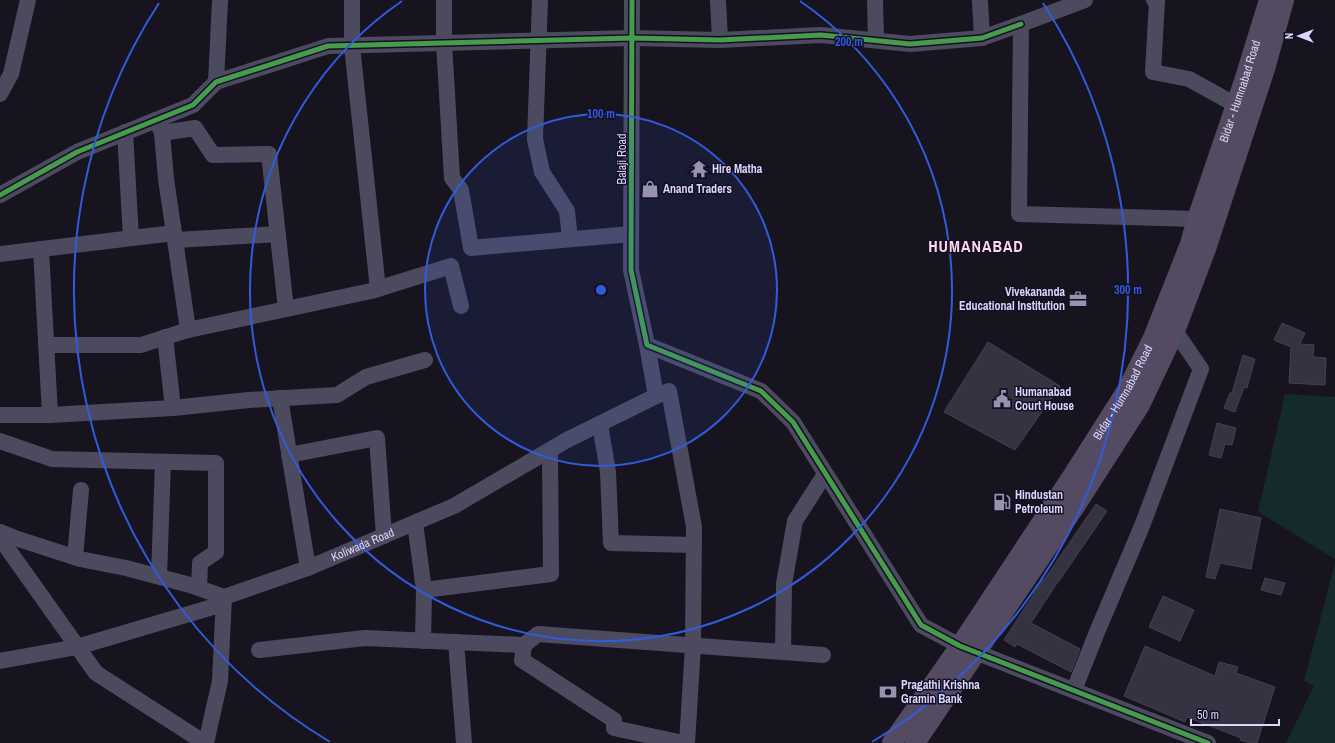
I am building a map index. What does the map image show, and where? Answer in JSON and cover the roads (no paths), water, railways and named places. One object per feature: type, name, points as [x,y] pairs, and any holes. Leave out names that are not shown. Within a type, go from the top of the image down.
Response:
[{"type":"main road","name":"Bidar - Humnabad Road","points":[[915,743],[969,649],[1073,475],[1127,390],[1153,338],[1190,244],[1197,219],[1236,105],[1268,0]]},
{"type":"main road","name":"Bidar - Humnabad Road","points":[[892,743],[969,649],[1074,508],[1140,405],[1175,331],[1206,249],[1265,69],[1284,0]]},
{"type":"street","points":[[0,94],[12,74],[28,0]]},
{"type":"street","points":[[216,82],[220,0]]},
{"type":"street","points":[[352,0],[352,46],[378,289]]},
{"type":"street","points":[[444,0],[444,43],[452,178],[461,190],[470,248],[631,234]]},
{"type":"street","points":[[540,0],[540,40],[535,139],[542,172],[567,211],[570,239]]},
{"type":"street","name":"Balaji Road","points":[[632,0],[631,270],[647,345]]},
{"type":"street","points":[[718,0],[720,40]]},
{"type":"street","points":[[874,0],[876,40]]},
{"type":"street","points":[[980,0],[982,38]]},
{"type":"street","points":[[159,127],[193,105],[216,82],[328,46],[632,38],[720,40],[821,35],[910,44],[982,38],[1085,0]]},
{"type":"street","points":[[1154,0],[1157,1],[1153,72],[1189,79],[1236,105]]},
{"type":"street","points":[[1021,24],[1019,214],[1197,219]]},
{"type":"street","points":[[159,127],[188,330]]},
{"type":"street","points":[[0,195],[77,152],[125,132],[159,127],[195,128],[213,155],[268,154],[286,309]]},
{"type":"street","points":[[125,132],[131,238]]},
{"type":"street","points":[[0,254],[131,238],[278,234]]},
{"type":"street","points":[[41,249],[50,415]]},
{"type":"street","points":[[46,345],[141,346],[188,330],[378,289],[452,266],[461,306]]},
{"type":"street","points":[[1074,690],[1142,526],[1201,369],[1175,331]]},
{"type":"street","points":[[165,337],[173,408]]},
{"type":"street","points":[[647,345],[656,396],[669,390],[694,527],[693,646],[687,743]]},
{"type":"street","points":[[647,345],[761,390],[793,422],[921,625],[969,649],[1204,742]]},
{"type":"street","points":[[0,415],[50,415],[173,408],[249,400],[337,395],[366,378],[425,360]]},
{"type":"street","name":"Koliwada Road","points":[[0,661],[77,647],[216,606],[224,597],[308,568],[454,506],[550,450],[656,396]]},
{"type":"street","points":[[280,398],[308,568]]},
{"type":"street","points":[[600,424],[608,472],[611,543],[694,545]]},
{"type":"street","points":[[289,455],[377,438],[384,536]]},
{"type":"street","points":[[0,441],[52,459],[216,463],[216,552],[200,563],[200,588]]},
{"type":"street","points":[[424,590],[551,574],[550,450]]},
{"type":"street","points":[[159,576],[163,462]]},
{"type":"street","points":[[783,652],[784,584],[795,521],[825,474]]},
{"type":"street","points":[[75,558],[81,490]]},
{"type":"street","points":[[414,523],[424,590],[424,641]]},
{"type":"street","points":[[0,532],[75,558],[159,576],[224,597],[220,681],[206,743],[96,673],[0,538]]},
{"type":"street","points":[[259,650],[365,638],[524,645],[538,634],[823,655]]},
{"type":"street","points":[[456,642],[464,743]]},
{"type":"street","points":[[524,645],[522,660],[614,720],[614,728],[683,743]]},
{"type":"place","name":"Hire Matha","points":[[699,169]]},
{"type":"place","name":"Anand Traders","points":[[650,189]]},
{"type":"place","name":"Vivekananda Educational Institution","points":[[1078,299]]},
{"type":"place","name":"Humanabad Court House","points":[[1002,399]]},
{"type":"place","name":"Hindustan Petroleum","points":[[1002,502]]},
{"type":"place","name":"Pragathi Krishna Gramin Bank","points":[[888,692]]},
{"type":"district","name":"HUMANABAD","points":[[976,246]]}]
